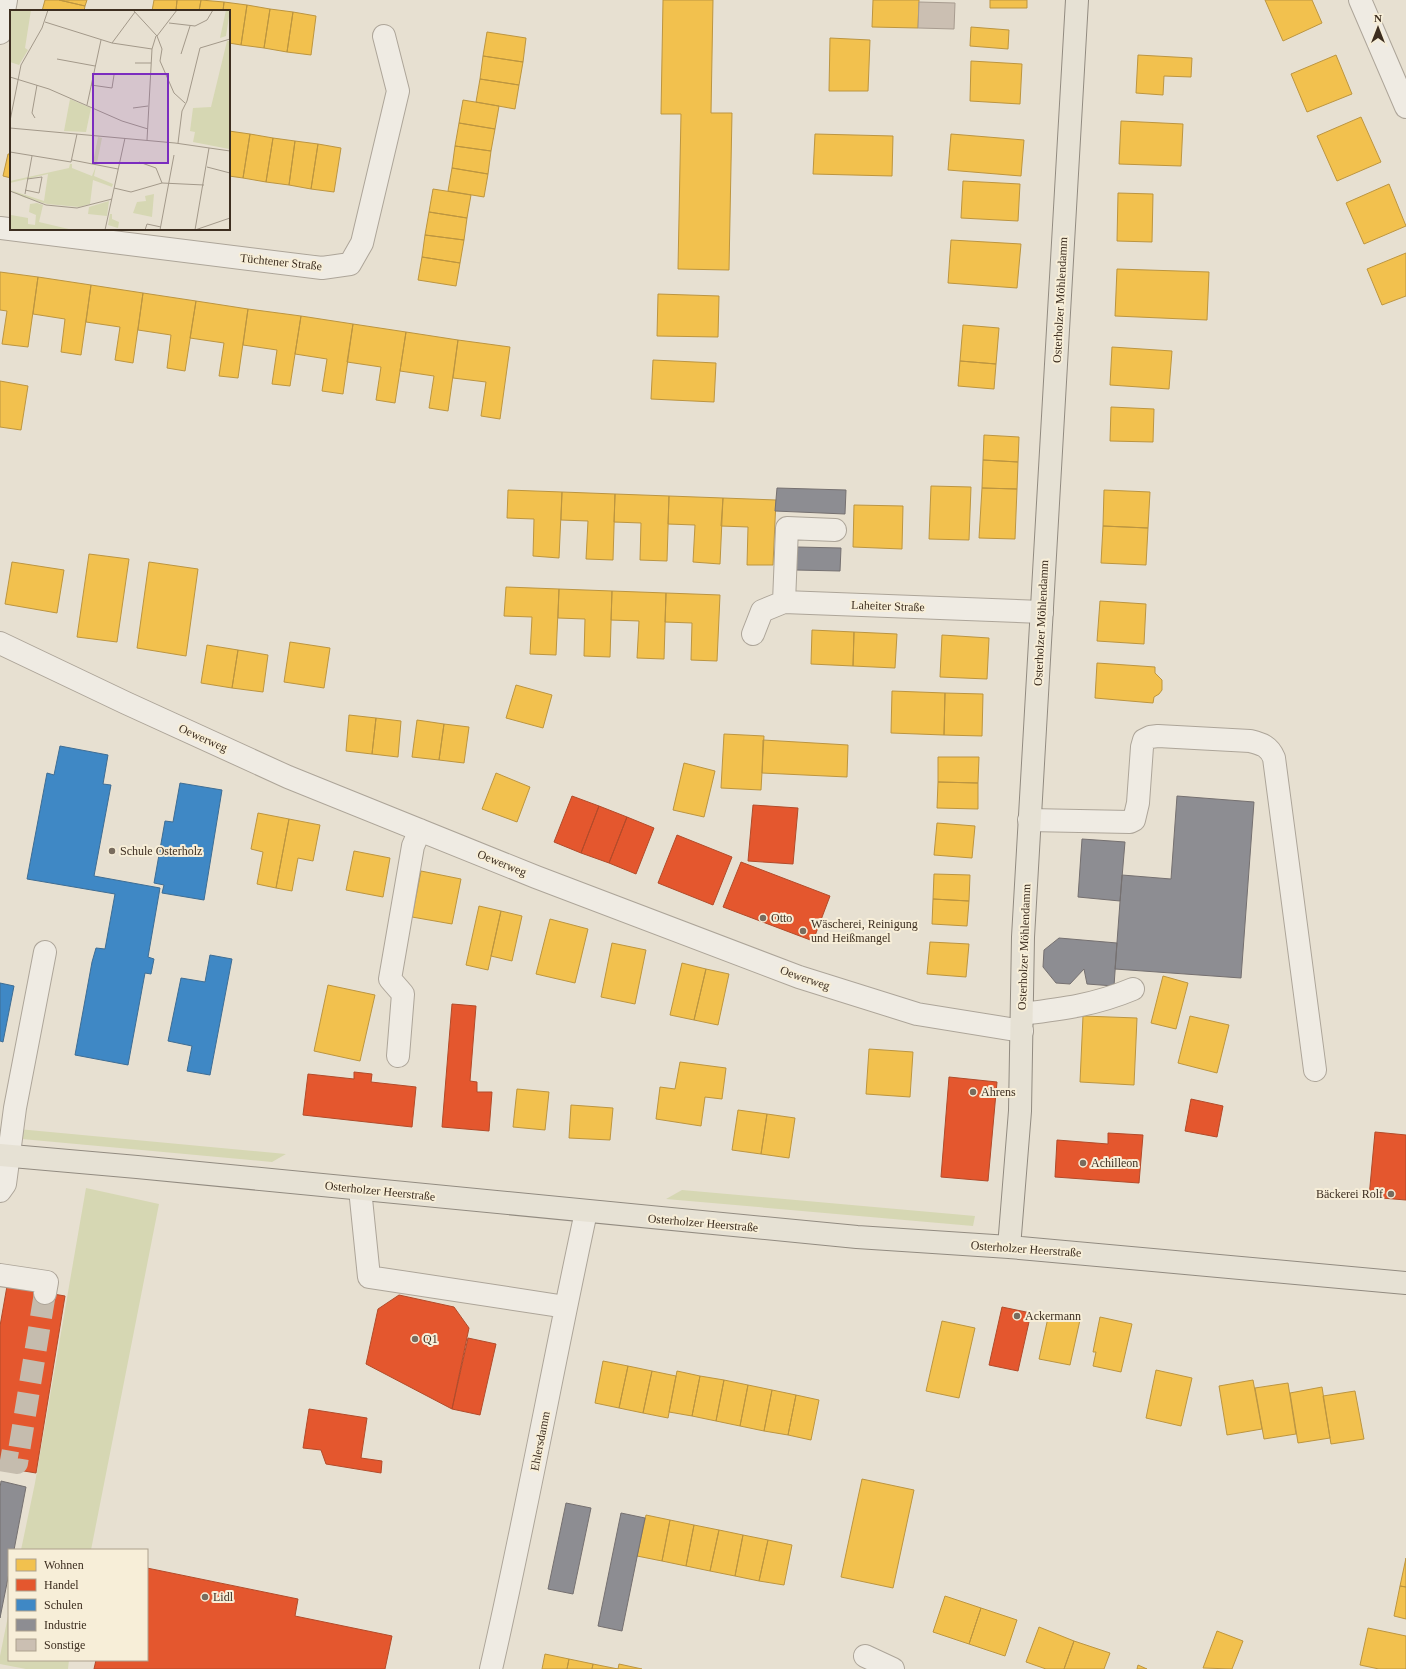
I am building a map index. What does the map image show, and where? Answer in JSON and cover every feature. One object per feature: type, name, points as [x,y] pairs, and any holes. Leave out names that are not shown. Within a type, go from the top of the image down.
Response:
[{"type":"main road","name":"Osterholzer Möhlendamm","points":[[1009,1246],[1020,1111],[1023,937],[1029,820],[1077,0]]},
{"type":"main road","name":"Osterholzer Heerstraße","points":[[5,1155],[137,1166],[586,1212],[858,1237],[1009,1246],[1406,1283]]},
{"type":"street","points":[[0,32],[6,0]]},
{"type":"street","points":[[1360,0],[1406,107]]},
{"type":"street","name":"Tüchtener Straße","points":[[16,230],[322,268],[350,264],[362,243],[398,91],[384,36]]},
{"type":"street","name":"Tüchtener Straße","points":[[0,228],[10,229]]},
{"type":"street","points":[[784,602],[787,528],[835,530]]},
{"type":"street","name":"Laheiter Straße","points":[[753,634],[762,611],[784,602],[1042,612]]},
{"type":"street","name":"Oewerweg","points":[[0,643],[126,703],[288,777],[536,877],[798,977],[917,1014],[1022,1023],[1109,999],[1133,989]]},
{"type":"street","points":[[1029,820],[1130,822],[1134,820],[1138,803],[1142,747],[1144,740],[1150,737],[1158,736],[1250,741],[1261,744],[1270,750],[1274,758],[1315,1070]]},
{"type":"street","points":[[398,1056],[403,994],[390,979],[413,846],[420,830]]},
{"type":"street","points":[[0,1190],[5,1184],[5,1155],[44,952]]},
{"type":"street","points":[[360,1189],[370,1277],[566,1307]]},
{"type":"street","name":"Ehlersdamm","points":[[491,1669],[533,1476],[586,1212]]},
{"type":"street","points":[[0,1275],[47,1282],[45,1293]]},
{"type":"street","points":[[865,1656],[893,1669]]},
{"type":"green space","points":[[18,1129],[286,1154],[272,1162],[22,1139]]},
{"type":"green space","points":[[86,1188],[159,1204],[91,1549],[21,1549],[35,1483]]},
{"type":"green space","points":[[682,1190],[975,1216],[973,1226],[666,1199]]},
{"type":"green space","points":[[8,1616],[8,1661],[69,1661],[68,1669],[26,1669],[0,1664],[0,1656]]},
{"type":"building: Wohnen","points":[[45,0],[59,0],[85,6],[84,10],[42,10]]},
{"type":"building: Wohnen","points":[[59,0],[87,0],[85,6]]},
{"type":"building: Wohnen","points":[[154,0],[177,0],[176,10],[152,10]]},
{"type":"building: Wohnen","points":[[177,0],[201,0],[199,10],[176,10]]},
{"type":"building: Wohnen","points":[[201,0],[224,2],[223,10],[199,10]]},
{"type":"building: Wohnen","points":[[663,0],[713,0],[711,113],[732,113],[729,270],[678,269],[681,114],[661,114]]},
{"type":"building: Wohnen","points":[[873,0],[919,0],[918,28],[872,27]]},
{"type":"building: Wohnen","points":[[990,0],[1027,0],[1027,8],[990,8]]},
{"type":"building: Wohnen","points":[[1265,0],[1312,0],[1322,23],[1283,41]]},
{"type":"building: Wohnen","points":[[224,2],[247,5],[241,45],[230,43],[230,10],[223,10]]},
{"type":"building: Wohnen","points":[[247,5],[270,9],[264,48],[241,45]]},
{"type":"building: Wohnen","points":[[270,9],[293,12],[287,52],[264,48]]},
{"type":"building: Wohnen","points":[[293,12],[316,16],[311,55],[287,52]]},
{"type":"building: Wohnen","points":[[971,27],[1009,30],[1008,49],[970,46]]},
{"type":"building: Wohnen","points":[[487,32],[526,38],[523,62],[483,56]]},
{"type":"building: Wohnen","points":[[830,38],[870,40],[868,91],[829,91]]},
{"type":"building: Wohnen","points":[[1138,55],[1192,58],[1191,77],[1164,76],[1163,95],[1136,93]]},
{"type":"building: Wohnen","points":[[1336,55],[1352,94],[1307,112],[1291,74]]},
{"type":"building: Wohnen","points":[[483,56],[523,62],[519,85],[480,79]]},
{"type":"building: Wohnen","points":[[971,61],[1022,64],[1020,104],[970,101]]},
{"type":"building: Wohnen","points":[[480,79],[519,85],[515,109],[476,102]]},
{"type":"building: Wohnen","points":[[463,100],[499,106],[495,129],[459,123]]},
{"type":"building: Wohnen","points":[[1361,117],[1381,162],[1337,181],[1317,136]]},
{"type":"building: Wohnen","points":[[1121,121],[1183,124],[1181,166],[1119,164]]},
{"type":"building: Wohnen","points":[[459,123],[495,129],[491,151],[455,146]]},
{"type":"building: Wohnen","points":[[230,131],[250,134],[243,178],[230,176]]},
{"type":"building: Wohnen","points":[[250,134],[273,138],[266,182],[243,178]]},
{"type":"building: Wohnen","points":[[815,134],[893,136],[892,176],[813,174]]},
{"type":"building: Wohnen","points":[[951,134],[1024,140],[1021,176],[948,170]]},
{"type":"building: Wohnen","points":[[273,138],[295,141],[289,185],[266,182]]},
{"type":"building: Wohnen","points":[[295,141],[318,144],[311,189],[289,185]]},
{"type":"building: Wohnen","points":[[318,144],[341,148],[334,192],[311,189]]},
{"type":"building: Wohnen","points":[[455,146],[491,151],[488,174],[452,168]]},
{"type":"building: Wohnen","points":[[8,154],[10,154],[10,178],[3,176]]},
{"type":"building: Wohnen","points":[[452,168],[488,174],[484,197],[448,191]]},
{"type":"building: Wohnen","points":[[963,181],[1020,184],[1018,221],[961,218]]},
{"type":"building: Wohnen","points":[[1389,184],[1406,226],[1364,244],[1346,203]]},
{"type":"building: Wohnen","points":[[433,189],[471,195],[467,218],[429,212]]},
{"type":"building: Wohnen","points":[[1118,193],[1153,194],[1152,242],[1117,241]]},
{"type":"building: Wohnen","points":[[429,212],[467,218],[464,240],[425,235]]},
{"type":"building: Wohnen","points":[[425,235],[464,240],[460,263],[422,257]]},
{"type":"building: Wohnen","points":[[951,240],[1021,244],[1017,288],[948,283]]},
{"type":"building: Wohnen","points":[[1406,253],[1406,296],[1382,305],[1367,269]]},
{"type":"building: Wohnen","points":[[422,257],[460,263],[456,286],[418,280]]},
{"type":"building: Wohnen","points":[[1117,269],[1209,272],[1207,320],[1115,316]]},
{"type":"building: Wohnen","points":[[0,272],[38,277],[28,347],[2,344],[7,311],[0,310]]},
{"type":"building: Wohnen","points":[[38,277],[91,285],[81,355],[61,352],[65,319],[33,314]]},
{"type":"building: Wohnen","points":[[91,285],[143,293],[133,363],[115,360],[120,327],[86,322]]},
{"type":"building: Wohnen","points":[[143,293],[196,301],[185,371],[167,368],[171,335],[138,330]]},
{"type":"building: Wohnen","points":[[658,294],[719,296],[718,337],[657,336]]},
{"type":"building: Wohnen","points":[[196,301],[248,309],[238,378],[219,376],[224,343],[190,338]]},
{"type":"building: Wohnen","points":[[248,309],[301,316],[290,386],[272,384],[277,350],[243,345]]},
{"type":"building: Wohnen","points":[[301,316],[353,324],[343,394],[322,391],[327,359],[295,354]]},
{"type":"building: Wohnen","points":[[353,324],[406,332],[395,403],[376,400],[381,367],[347,362]]},
{"type":"building: Wohnen","points":[[963,325],[999,328],[996,364],[960,361]]},
{"type":"building: Wohnen","points":[[406,332],[458,340],[448,411],[429,408],[434,376],[400,371]]},
{"type":"building: Wohnen","points":[[458,340],[510,347],[500,419],[481,416],[486,382],[453,378]]},
{"type":"building: Wohnen","points":[[1112,347],[1172,351],[1169,389],[1110,385]]},
{"type":"building: Wohnen","points":[[653,360],[716,363],[714,402],[651,399]]},
{"type":"building: Wohnen","points":[[960,361],[996,364],[994,389],[958,386]]},
{"type":"building: Wohnen","points":[[0,381],[28,386],[21,430],[0,427]]},
{"type":"building: Wohnen","points":[[1111,407],[1154,409],[1153,442],[1110,441]]},
{"type":"building: Wohnen","points":[[984,435],[1019,437],[1018,462],[983,460]]},
{"type":"building: Wohnen","points":[[983,460],[1018,462],[1017,489],[982,488]]},
{"type":"building: Wohnen","points":[[931,486],[971,487],[969,540],[929,539]]},
{"type":"building: Wohnen","points":[[982,488],[1017,489],[1015,539],[979,538]]},
{"type":"building: Wohnen","points":[[508,490],[562,492],[559,558],[533,556],[534,519],[507,518]]},
{"type":"building: Wohnen","points":[[1104,490],[1150,492],[1148,528],[1103,526]]},
{"type":"building: Wohnen","points":[[562,492],[615,494],[613,560],[586,559],[588,521],[561,520]]},
{"type":"building: Wohnen","points":[[615,494],[669,496],[667,561],[640,560],[641,523],[614,522]]},
{"type":"building: Wohnen","points":[[669,496],[723,498],[720,564],[693,562],[695,525],[668,524]]},
{"type":"building: Wohnen","points":[[723,498],[776,500],[773,565],[747,565],[748,527],[721,526]]},
{"type":"building: Wohnen","points":[[854,505],[903,506],[902,549],[853,547]]},
{"type":"building: Wohnen","points":[[1103,526],[1148,528],[1146,565],[1101,563]]},
{"type":"building: Wohnen","points":[[89,554],[129,559],[117,642],[77,637]]},
{"type":"building: Wohnen","points":[[12,562],[64,570],[57,613],[5,604]]},
{"type":"building: Wohnen","points":[[149,562],[198,569],[186,656],[137,648]]},
{"type":"building: Wohnen","points":[[506,587],[559,589],[556,655],[530,654],[532,617],[504,616]]},
{"type":"building: Wohnen","points":[[559,589],[612,591],[610,657],[584,656],[585,619],[558,618]]},
{"type":"building: Wohnen","points":[[612,591],[666,593],[664,659],[637,658],[639,621],[611,620]]},
{"type":"building: Wohnen","points":[[666,593],[720,595],[717,661],[691,660],[692,623],[665,622]]},
{"type":"building: Wohnen","points":[[1100,601],[1146,604],[1144,644],[1097,641]]},
{"type":"building: Wohnen","points":[[812,630],[854,632],[853,666],[811,664]]},
{"type":"building: Wohnen","points":[[854,632],[897,634],[895,668],[853,666]]},
{"type":"building: Wohnen","points":[[942,635],[989,638],[987,679],[940,677]]},
{"type":"building: Wohnen","points":[[290,642],[330,648],[324,688],[284,682]]},
{"type":"building: Wohnen","points":[[207,645],[238,650],[232,688],[201,683]]},
{"type":"building: Wohnen","points":[[238,650],[268,655],[263,692],[232,688]]},
{"type":"building: Wohnen","points":[[1097,663],[1155,667],[1155,673],[1162,680],[1162,690],[1154,697],[1153,703],[1095,698]]},
{"type":"building: Wohnen","points":[[516,685],[552,695],[543,728],[506,718]]},
{"type":"building: Wohnen","points":[[892,691],[945,693],[944,735],[891,733]]},
{"type":"building: Wohnen","points":[[945,693],[983,694],[982,736],[944,735]]},
{"type":"building: Wohnen","points":[[349,715],[376,718],[372,754],[346,751]]},
{"type":"building: Wohnen","points":[[376,718],[401,721],[398,757],[372,754]]},
{"type":"building: Wohnen","points":[[417,720],[444,724],[439,760],[412,757]]},
{"type":"building: Wohnen","points":[[444,724],[469,727],[464,763],[439,760]]},
{"type":"building: Wohnen","points":[[724,734],[764,736],[761,790],[721,788]]},
{"type":"building: Wohnen","points":[[763,740],[848,745],[847,777],[762,773]]},
{"type":"building: Wohnen","points":[[938,757],[979,757],[978,783],[938,782]]},
{"type":"building: Wohnen","points":[[684,763],[715,771],[704,817],[673,810]]},
{"type":"building: Wohnen","points":[[496,773],[530,787],[517,822],[482,809]]},
{"type":"building: Wohnen","points":[[938,782],[978,783],[978,809],[937,808]]},
{"type":"building: Wohnen","points":[[258,813],[289,819],[276,888],[257,884],[263,852],[251,849]]},
{"type":"building: Wohnen","points":[[289,819],[320,825],[313,861],[298,858],[292,891],[276,888]]},
{"type":"building: Wohnen","points":[[937,823],[975,826],[972,858],[934,855]]},
{"type":"building: Wohnen","points":[[354,851],[390,858],[383,897],[346,890]]},
{"type":"building: Wohnen","points":[[421,871],[461,879],[452,924],[412,917]]},
{"type":"building: Wohnen","points":[[934,874],[970,875],[969,901],[933,899]]},
{"type":"building: Wohnen","points":[[933,899],[969,901],[967,926],[932,924]]},
{"type":"building: Wohnen","points":[[479,906],[501,911],[488,970],[466,965]]},
{"type":"building: Wohnen","points":[[501,911],[522,916],[512,961],[491,956]]},
{"type":"building: Wohnen","points":[[550,919],[588,929],[575,983],[536,974]]},
{"type":"building: Wohnen","points":[[930,942],[969,944],[966,977],[927,974]]},
{"type":"building: Wohnen","points":[[612,943],[646,950],[635,1004],[601,997]]},
{"type":"building: Wohnen","points":[[682,963],[706,969],[694,1020],[670,1015]]},
{"type":"building: Wohnen","points":[[706,969],[729,974],[718,1025],[694,1020]]},
{"type":"building: Wohnen","points":[[1163,976],[1188,983],[1176,1029],[1151,1023]]},
{"type":"building: Wohnen","points":[[328,985],[375,995],[360,1061],[314,1051]]},
{"type":"building: Wohnen","points":[[1083,1016],[1137,1018],[1134,1085],[1080,1082]]},
{"type":"building: Wohnen","points":[[1190,1016],[1229,1025],[1217,1073],[1178,1063]]},
{"type":"building: Wohnen","points":[[869,1049],[913,1052],[910,1097],[866,1094]]},
{"type":"building: Wohnen","points":[[680,1062],[726,1068],[722,1099],[705,1097],[701,1126],[656,1119],[660,1087],[675,1089]]},
{"type":"building: Wohnen","points":[[517,1089],[549,1092],[545,1130],[513,1127]]},
{"type":"building: Wohnen","points":[[571,1105],[613,1108],[610,1140],[569,1138]]},
{"type":"building: Wohnen","points":[[738,1110],[767,1114],[761,1154],[732,1150]]},
{"type":"building: Wohnen","points":[[767,1114],[795,1118],[789,1158],[761,1154]]},
{"type":"building: Wohnen","points":[[1049,1313],[1080,1320],[1070,1365],[1039,1359]]},
{"type":"building: Wohnen","points":[[1100,1317],[1132,1324],[1121,1372],[1093,1366],[1096,1352],[1093,1352]]},
{"type":"building: Wohnen","points":[[942,1321],[975,1328],[959,1398],[926,1391]]},
{"type":"building: Wohnen","points":[[603,1361],[628,1366],[619,1408],[595,1403]]},
{"type":"building: Wohnen","points":[[628,1366],[652,1371],[643,1413],[619,1408]]},
{"type":"building: Wohnen","points":[[1156,1370],[1192,1378],[1181,1426],[1146,1418]]},
{"type":"building: Wohnen","points":[[652,1371],[676,1376],[668,1418],[643,1413]]},
{"type":"building: Wohnen","points":[[677,1371],[700,1376],[692,1416],[669,1412]]},
{"type":"building: Wohnen","points":[[700,1376],[724,1380],[716,1421],[692,1416]]},
{"type":"building: Wohnen","points":[[724,1380],[748,1385],[740,1426],[716,1421]]},
{"type":"building: Wohnen","points":[[1253,1380],[1262,1429],[1227,1435],[1219,1386]]},
{"type":"building: Wohnen","points":[[1288,1383],[1296,1434],[1264,1439],[1255,1388]]},
{"type":"building: Wohnen","points":[[748,1385],[772,1390],[764,1431],[740,1426]]},
{"type":"building: Wohnen","points":[[1322,1387],[1330,1438],[1298,1443],[1290,1393]]},
{"type":"building: Wohnen","points":[[772,1390],[796,1395],[788,1435],[764,1431]]},
{"type":"building: Wohnen","points":[[1355,1391],[1364,1439],[1331,1444],[1323,1396]]},
{"type":"building: Wohnen","points":[[796,1395],[819,1400],[811,1440],[788,1435]]},
{"type":"building: Wohnen","points":[[862,1479],[914,1490],[893,1588],[841,1577]]},
{"type":"building: Wohnen","points":[[646,1515],[670,1520],[662,1561],[637,1556]]},
{"type":"building: Wohnen","points":[[670,1520],[694,1525],[686,1566],[662,1561]]},
{"type":"building: Wohnen","points":[[694,1525],[719,1530],[710,1571],[686,1566]]},
{"type":"building: Wohnen","points":[[719,1530],[743,1535],[735,1576],[710,1571]]},
{"type":"building: Wohnen","points":[[743,1535],[768,1540],[759,1581],[735,1576]]},
{"type":"building: Wohnen","points":[[768,1540],[792,1545],[784,1585],[759,1581]]},
{"type":"building: Wohnen","points":[[1406,1558],[1406,1587],[1400,1586]]},
{"type":"building: Wohnen","points":[[1400,1586],[1406,1587],[1406,1619],[1394,1616]]},
{"type":"building: Wohnen","points":[[945,1596],[981,1608],[969,1644],[933,1632]]},
{"type":"building: Wohnen","points":[[981,1608],[1017,1620],[1005,1656],[969,1644]]},
{"type":"building: Wohnen","points":[[1039,1627],[1074,1641],[1064,1669],[1046,1669],[1026,1662]]},
{"type":"building: Wohnen","points":[[1368,1628],[1406,1636],[1406,1669],[1379,1669],[1360,1665]]},
{"type":"building: Wohnen","points":[[1217,1631],[1243,1641],[1232,1669],[1203,1668]]},
{"type":"building: Wohnen","points":[[1074,1641],[1110,1653],[1104,1669],[1064,1669]]},
{"type":"building: Wohnen","points":[[545,1654],[569,1659],[567,1669],[542,1669]]},
{"type":"building: Wohnen","points":[[569,1659],[593,1664],[592,1669],[567,1669]]},
{"type":"building: Wohnen","points":[[593,1664],[618,1669],[592,1669]]},
{"type":"building: Wohnen","points":[[619,1664],[642,1669],[618,1669]]},
{"type":"building: Wohnen","points":[[1138,1665],[1147,1669],[1137,1669]]},
{"type":"building: Handel","points":[[572,796],[599,806],[581,853],[554,842]]},
{"type":"building: Handel","points":[[753,805],[798,808],[793,864],[748,861]]},
{"type":"building: Handel","points":[[599,806],[627,817],[609,863],[581,853]]},
{"type":"building: Handel","points":[[627,817],[654,828],[636,874],[609,863]]},
{"type":"building: Handel","points":[[677,835],[732,857],[713,905],[658,883]]},
{"type":"building: Handel","points":[[741,862],[830,896],[813,941],[723,907]]},
{"type":"building: Handel","points":[[452,1004],[476,1006],[470,1081],[477,1082],[477,1092],[492,1092],[489,1131],[442,1127]]},
{"type":"building: Handel","points":[[354,1072],[372,1074],[371,1082],[416,1087],[412,1127],[303,1115],[308,1074],[354,1079]]},
{"type":"building: Handel","points":[[949,1077],[997,1082],[988,1181],[941,1177]]},
{"type":"building: Handel","points":[[1191,1099],[1223,1106],[1217,1137],[1185,1131]]},
{"type":"building: Handel","points":[[1375,1132],[1406,1135],[1406,1200],[1369,1197]]},
{"type":"building: Handel","points":[[1108,1133],[1143,1135],[1139,1183],[1055,1177],[1057,1140],[1108,1144]]},
{"type":"building: Handel","points":[[7,1286],[65,1296],[36,1473],[0,1467],[0,1326]]},
{"type":"building: Handel","points":[[399,1295],[454,1307],[469,1328],[452,1409],[366,1364],[378,1309]]},
{"type":"building: Handel","points":[[1002,1307],[1031,1313],[1018,1371],[989,1365]]},
{"type":"building: Handel","points":[[468,1338],[496,1344],[480,1415],[452,1409]]},
{"type":"building: Handel","points":[[309,1409],[367,1418],[361,1458],[382,1461],[381,1473],[326,1464],[321,1450],[303,1448]]},
{"type":"building: Handel","points":[[148,1568],[298,1599],[295,1616],[392,1636],[385,1669],[94,1669],[96,1661],[148,1661]]},
{"type":"building: Schulen","points":[[60,746],[108,755],[103,784],[111,785],[94,876],[160,888],[148,957],[154,959],[151,974],[145,973],[128,1065],[75,1055],[92,962],[96,948],[105,949],[115,894],[27,879],[47,773],[54,775]]},
{"type":"building: Schulen","points":[[180,783],[222,790],[204,900],[162,893],[164,885],[154,883],[165,821],[173,822]]},
{"type":"building: Schulen","points":[[210,955],[232,959],[210,1075],[187,1071],[192,1046],[168,1041],[181,978],[205,982]]},
{"type":"building: Schulen","points":[[0,983],[14,986],[3,1042],[0,1041]]},
{"type":"building: Industrie","points":[[777,488],[846,490],[845,514],[775,511]]},
{"type":"building: Industrie","points":[[797,547],[841,548],[840,571],[796,570]]},
{"type":"building: Industrie","points":[[1177,796],[1254,802],[1241,978],[1115,969],[1122,875],[1171,879]]},
{"type":"building: Industrie","points":[[1082,839],[1125,842],[1120,901],[1078,897]]},
{"type":"building: Industrie","points":[[1059,938],[1117,943],[1114,986],[1087,984],[1084,969],[1070,984],[1056,983],[1043,967],[1044,950]]},
{"type":"building: Industrie","points":[[1,1481],[26,1487],[14,1549],[8,1549],[8,1578],[0,1618]]},
{"type":"building: Industrie","points":[[566,1503],[591,1508],[573,1594],[548,1589]]},
{"type":"building: Industrie","points":[[621,1513],[645,1518],[622,1631],[598,1626]]},
{"type":"building: Sonstige","points":[[919,2],[955,3],[954,29],[918,28]]},
{"type":"tunnel","points":[[0,1460],[17,1463],[45,1293]]},
{"type":"place","name":"Schule Osterholz","points":[[112,851]]},
{"type":"place","name":"Otto","points":[[763,918]]},
{"type":"place","name":"Wäscherei, Reinigung und Heißmangel","points":[[803,931]]},
{"type":"place","name":"Ahrens","points":[[973,1092]]},
{"type":"place","name":"Achilleon","points":[[1083,1163]]},
{"type":"place","name":"Bäckerei Rolf","points":[[1391,1194]]},
{"type":"place","name":"Ackermann","points":[[1017,1316]]},
{"type":"place","name":"Q1","points":[[415,1339]]},
{"type":"place","name":"Lidl","points":[[205,1597]]}]
